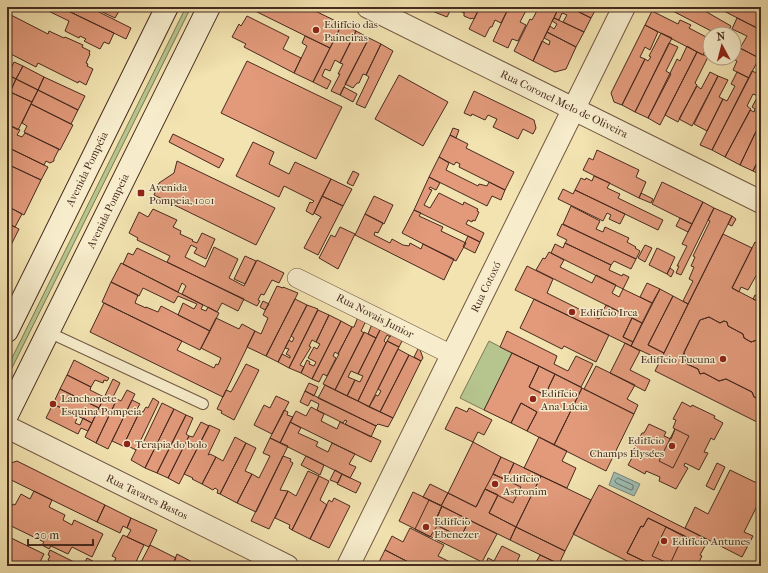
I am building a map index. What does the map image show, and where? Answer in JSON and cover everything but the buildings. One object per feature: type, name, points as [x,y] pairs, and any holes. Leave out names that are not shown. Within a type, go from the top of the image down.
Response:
[{"type":"street","name":"Avenida Pompéia","points":[[7,331],[167,7]]},
{"type":"street","name":"Avenida Pompeia","points":[[7,415],[210,7]]},
{"type":"street","name":"Rua Coronel Melo de Oliveira","points":[[368,7],[761,202]]},
{"type":"street","name":"Rua Cotoxó","points":[[348,566],[624,7]]},
{"type":"street","name":"Rua Novais Junior","points":[[297,278],[452,355]]},
{"type":"street","name":"Rua Tavares Bastos","points":[[7,427],[287,566]]},
{"type":"lane","points":[[48,332],[203,404]]},
{"type":"green space","points":[[186,7],[191,7],[7,378],[7,368]]},
{"type":"green space","points":[[489,341],[512,353],[484,410],[460,398]]},
{"type":"water","points":[[614,472],[640,484],[634,496],[609,485]]},
{"type":"place","name":"Edifício das Paineiras","points":[[316,30]]},
{"type":"place","name":"Avenida Pompeia, 1001","points":[[141,193]]},
{"type":"place","name":"Edifício Irca","points":[[572,312]]},
{"type":"place","name":"Edifício Tucuna","points":[[723,359]]},
{"type":"place","name":"Edifício Ana Lúcia","points":[[533,399]]},
{"type":"place","name":"Lanchonete Esquina Pompeia","points":[[53,404]]},
{"type":"place","name":"Terapia do bolo","points":[[127,444]]},
{"type":"place","name":"Edifício Champs Élysées","points":[[672,446]]},
{"type":"place","name":"Edifício Astronim","points":[[495,484]]},
{"type":"place","name":"Edifício Ebenezer","points":[[426,527]]},
{"type":"place","name":"Edifício Antunes","points":[[664,541]]}]
